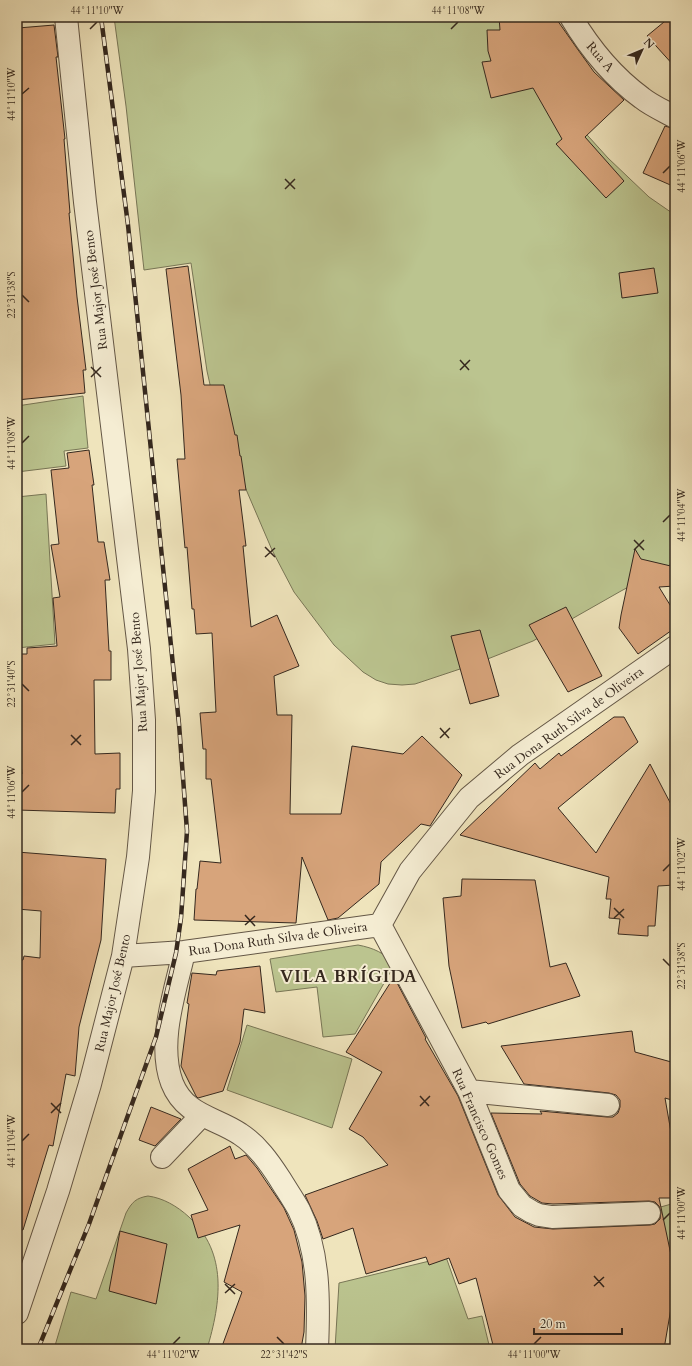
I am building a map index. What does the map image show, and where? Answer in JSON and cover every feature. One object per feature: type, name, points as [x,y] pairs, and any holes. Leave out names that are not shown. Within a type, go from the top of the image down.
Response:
[{"type":"street","name":"Rua Major José Bento","points":[[17,1313],[58,1190],[90,1084],[124,956],[138,857],[144,791],[144,720],[139,649],[86,210],[66,17]]},
{"type":"street","name":"Rua A","points":[[571,17],[596,56],[609,70],[642,98],[675,117]]},
{"type":"street","name":"Rua Dona Ruth Silva de Oliveira","points":[[124,956],[184,952],[380,926],[410,871],[469,798],[520,755],[675,647]]},
{"type":"street","name":"Rua Francisco Gomes","points":[[380,926],[469,1091],[509,1190],[522,1206],[532,1212],[552,1217],[649,1213]]},
{"type":"street","points":[[184,952],[169,1020],[166,1056],[172,1082],[181,1099],[201,1116],[235,1130],[256,1147],[278,1176],[299,1210],[307,1231],[313,1255],[318,1308],[318,1349]]},
{"type":"street","points":[[469,1091],[608,1105]]},
{"type":"street","points":[[162,1157],[201,1116]]},
{"type":"green space","points":[[114,17],[511,17],[579,126],[608,158],[649,197],[675,215],[675,562],[533,641],[475,664],[415,684],[388,684],[376,680],[363,672],[334,645],[294,592],[272,550],[239,473],[217,416],[207,371],[191,263],[144,270],[126,106]]},
{"type":"green space","points":[[83,396],[88,448],[64,451],[66,466],[17,472],[17,406]]},
{"type":"green space","points":[[46,494],[55,644],[17,648],[17,497]]},
{"type":"green space","points":[[358,945],[378,952],[395,964],[355,1034],[323,1037],[317,987],[276,992],[270,959]]},
{"type":"green space","points":[[247,1025],[352,1059],[332,1128],[227,1090]]},
{"type":"green space","points":[[148,1196],[175,1206],[189,1217],[202,1231],[210,1246],[216,1262],[218,1296],[216,1314],[207,1349],[54,1349],[71,1292],[96,1299],[126,1213],[135,1201]]},
{"type":"green space","points":[[675,1203],[675,1281],[657,1208]]},
{"type":"green space","points":[[446,1257],[468,1319],[482,1316],[490,1349],[335,1349],[339,1283]]},
{"type":"building","points":[[499,17],[555,17],[594,72],[624,100],[585,137],[624,181],[606,198],[556,144],[562,139],[533,88],[491,98],[482,62],[491,61],[488,51],[487,30],[500,30]]},
{"type":"building","points":[[670,17],[675,17],[675,67],[647,36]]},
{"type":"building","points":[[54,25],[65,139],[69,213],[86,370],[83,370],[85,393],[17,400],[17,62],[21,62],[18,28]]},
{"type":"building","points":[[665,126],[675,129],[675,187],[643,173]]},
{"type":"building","points":[[188,266],[204,385],[224,385],[241,456],[246,490],[239,490],[246,546],[243,546],[251,627],[277,615],[299,666],[274,676],[277,715],[292,715],[290,814],[341,814],[352,746],[403,754],[422,736],[462,775],[430,826],[421,824],[381,862],[379,884],[338,918],[328,920],[302,857],[296,923],[194,920],[200,861],[221,863],[211,779],[206,779],[206,749],[203,749],[200,713],[216,712],[212,633],[196,634],[194,609],[192,609],[177,459],[185,459],[181,395],[166,269]]},
{"type":"building","points":[[654,268],[658,293],[622,298],[619,273]]},
{"type":"building","points":[[89,450],[94,485],[92,485],[98,542],[104,542],[110,580],[105,580],[109,651],[111,651],[111,680],[94,680],[95,754],[120,753],[120,789],[116,789],[115,813],[17,810],[17,774],[22,774],[17,716],[17,661],[21,661],[21,654],[27,654],[27,648],[57,646],[53,598],[60,597],[51,545],[59,544],[51,470],[69,468],[67,453]]},
{"type":"building","points":[[635,549],[641,559],[675,567],[675,586],[659,587],[675,613],[675,628],[638,654],[619,628]]},
{"type":"building","points":[[566,607],[602,676],[568,692],[529,625]]},
{"type":"building","points":[[480,630],[499,696],[470,704],[451,636]]},
{"type":"building","points":[[614,717],[624,717],[638,742],[558,808],[596,853],[650,764],[675,812],[675,885],[658,886],[655,926],[648,926],[648,936],[618,934],[620,919],[609,918],[611,899],[606,899],[609,877],[460,835],[535,763],[540,769],[559,753],[561,756]]},
{"type":"building","points":[[17,852],[106,859],[101,940],[79,1027],[75,1076],[66,1074],[53,1146],[49,1145],[23,1230],[17,1229],[17,960],[23,960],[24,956],[40,958],[41,911],[17,909]]},
{"type":"building","points":[[462,879],[535,880],[550,967],[566,963],[580,996],[488,1024],[486,1022],[462,1028],[449,966],[443,898],[461,896]]},
{"type":"building","points":[[260,966],[265,1013],[244,1009],[240,1042],[223,1091],[198,1098],[181,1066],[189,1004],[187,1003],[192,973],[216,975],[217,971]]},
{"type":"building","points":[[394,977],[426,1038],[425,1039],[458,1096],[498,1195],[515,1217],[534,1227],[553,1229],[650,1225],[655,1224],[660,1219],[661,1212],[659,1206],[655,1202],[649,1201],[553,1204],[542,1203],[530,1196],[520,1184],[491,1113],[542,1114],[540,1111],[613,1117],[618,1113],[620,1100],[616,1095],[609,1093],[524,1084],[501,1046],[632,1031],[635,1052],[675,1063],[675,1101],[665,1098],[675,1155],[675,1198],[659,1198],[675,1274],[675,1285],[664,1349],[494,1349],[476,1278],[459,1284],[449,1258],[429,1265],[426,1257],[366,1274],[353,1228],[323,1239],[317,1221],[305,1195],[388,1165],[363,1137],[349,1129],[382,1072],[346,1052]]},
{"type":"building","points":[[151,1107],[181,1119],[155,1146],[139,1140]]},
{"type":"building","points":[[230,1146],[235,1159],[246,1155],[257,1168],[284,1208],[294,1230],[302,1262],[305,1296],[304,1332],[301,1349],[221,1349],[242,1292],[224,1282],[240,1225],[198,1238],[191,1215],[208,1210],[188,1169]]},
{"type":"building","points":[[120,1231],[167,1244],[156,1304],[109,1291]]},
{"type":"railway","points":[[38,1349],[89,1224],[156,1037],[176,953],[181,918],[187,831],[179,724],[128,225],[101,17]]},
{"type":"district","name":"VILA BRÍGIDA","points":[[349,976]]}]
